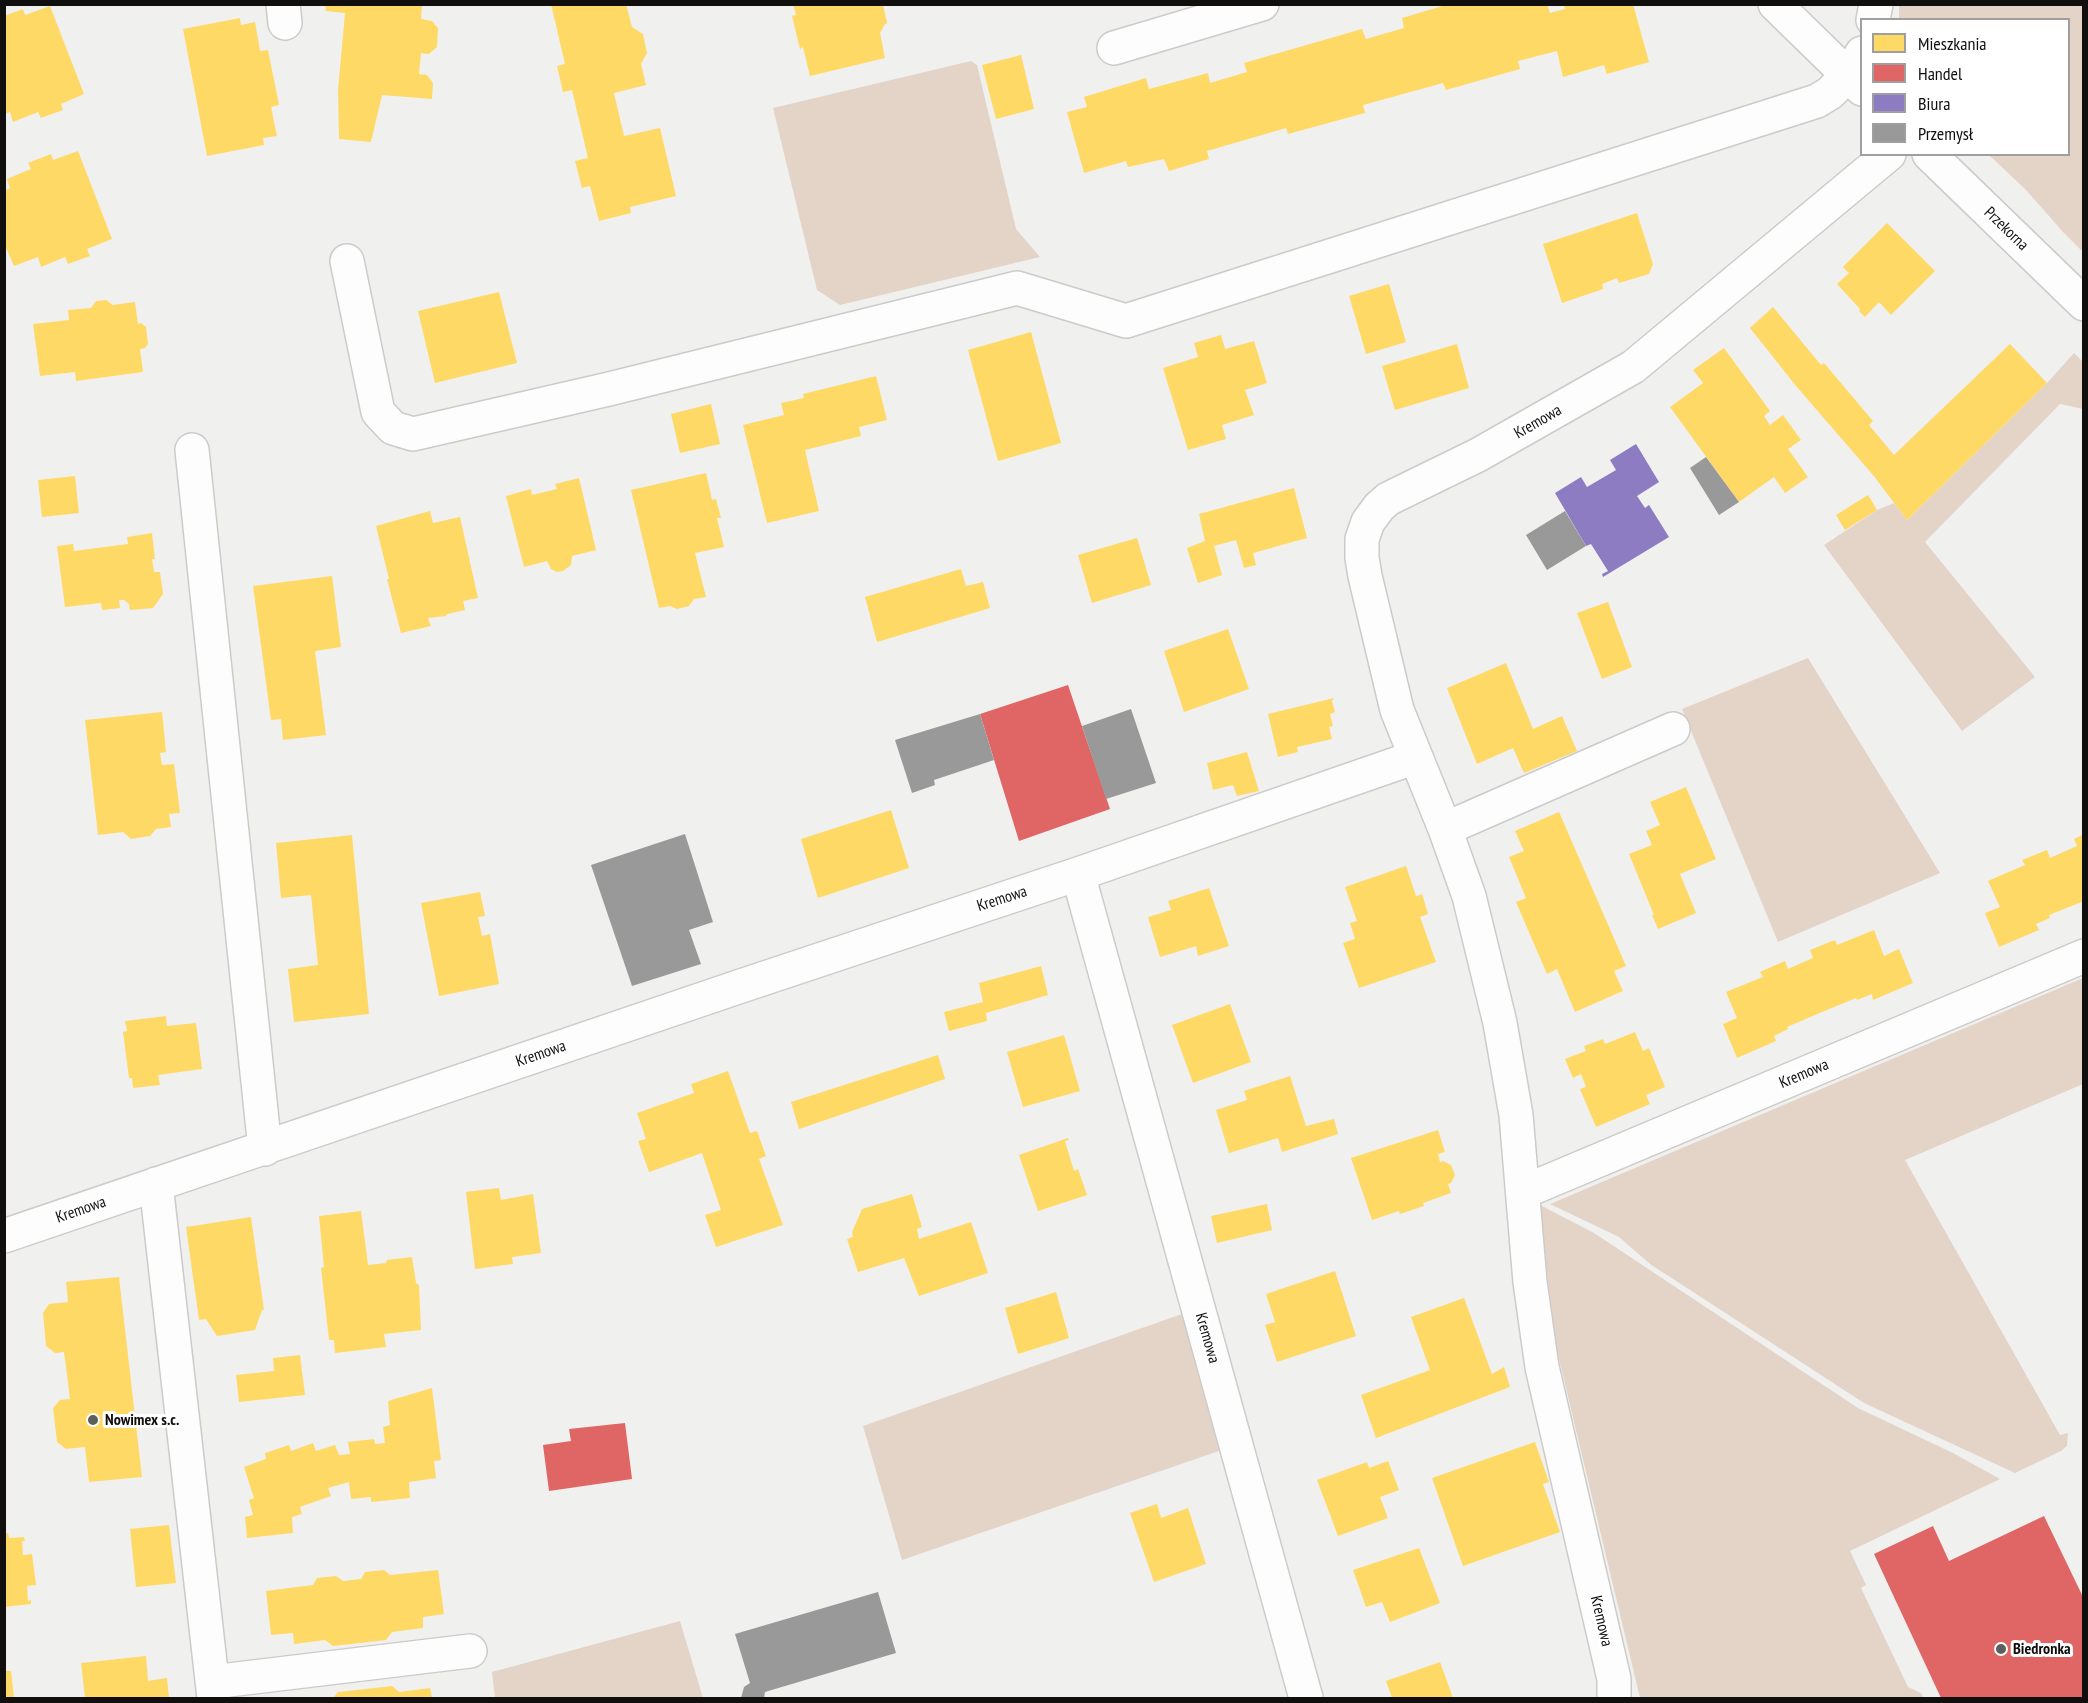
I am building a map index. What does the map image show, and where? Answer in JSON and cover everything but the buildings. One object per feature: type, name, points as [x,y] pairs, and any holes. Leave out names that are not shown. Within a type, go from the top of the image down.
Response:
[{"type":"street","points":[[1114,48],[1262,4]]},
{"type":"street","points":[[347,261],[378,412],[393,428],[413,434],[609,389],[1017,288],[1126,321],[1817,100],[1857,72],[1775,4]]},
{"type":"street","name":"Kremowa","points":[[1614,1698],[1614,1679],[1542,1367],[1530,1282],[1516,1115],[1500,1023],[1469,896],[1445,829],[1397,710],[1362,558],[1362,539],[1368,522],[1379,507],[1399,493],[1478,455],[1633,367],[1887,156]]},
{"type":"street","name":"Przekorna","points":[[1931,156],[2084,304]]},
{"type":"street","points":[[192,450],[265,1149]]},
{"type":"street","points":[[1445,829],[1673,729]]},
{"type":"street","name":"Kremowa","points":[[4,1236],[1078,874],[1416,757]]},
{"type":"street","name":"Kremowa","points":[[1078,874],[1306,1698]]},
{"type":"street","name":"Kremowa","points":[[1523,1190],[2084,956]]},
{"type":"street","points":[[156,1184],[213,1690],[470,1651]]},
{"type":"shaded area","points":[[1899,5],[2083,5],[2083,252],[2026,190],[1990,156],[2070,156],[2070,18],[1899,18]]},
{"type":"shaded area","points":[[971,61],[977,65],[1016,229],[1040,257],[840,305],[817,290],[773,108]]},
{"type":"shaded area","points":[[2074,353],[2083,362],[2083,409],[2060,404],[1925,542],[2035,677],[1962,731],[1824,545],[1877,510],[1894,503],[1907,520],[2047,383]]},
{"type":"shaded area","points":[[1808,658],[1940,873],[1778,942],[1682,709]]},
{"type":"shaded area","points":[[2083,978],[2083,1084],[1905,1160],[2060,1435],[2068,1433],[2067,1446],[2061,1451],[2015,1473],[1864,1403],[1650,1264],[1619,1237],[1550,1204]]},
{"type":"shaded area","points":[[1540,1205],[1594,1233],[1858,1408],[1953,1453],[2000,1479],[1850,1551],[1866,1585],[1861,1588],[1908,1687],[1921,1693],[1924,1698],[1640,1698],[1554,1338]]},
{"type":"shaded area","points":[[1182,1314],[1219,1451],[902,1560],[863,1426]]},
{"type":"shaded area","points":[[680,1621],[703,1698],[495,1698],[492,1672]]},
{"type":"place","name":"Nowimex s.c.","points":[[93,1420]]},
{"type":"place","name":"Biedronka","points":[[2001,1649]]}]
